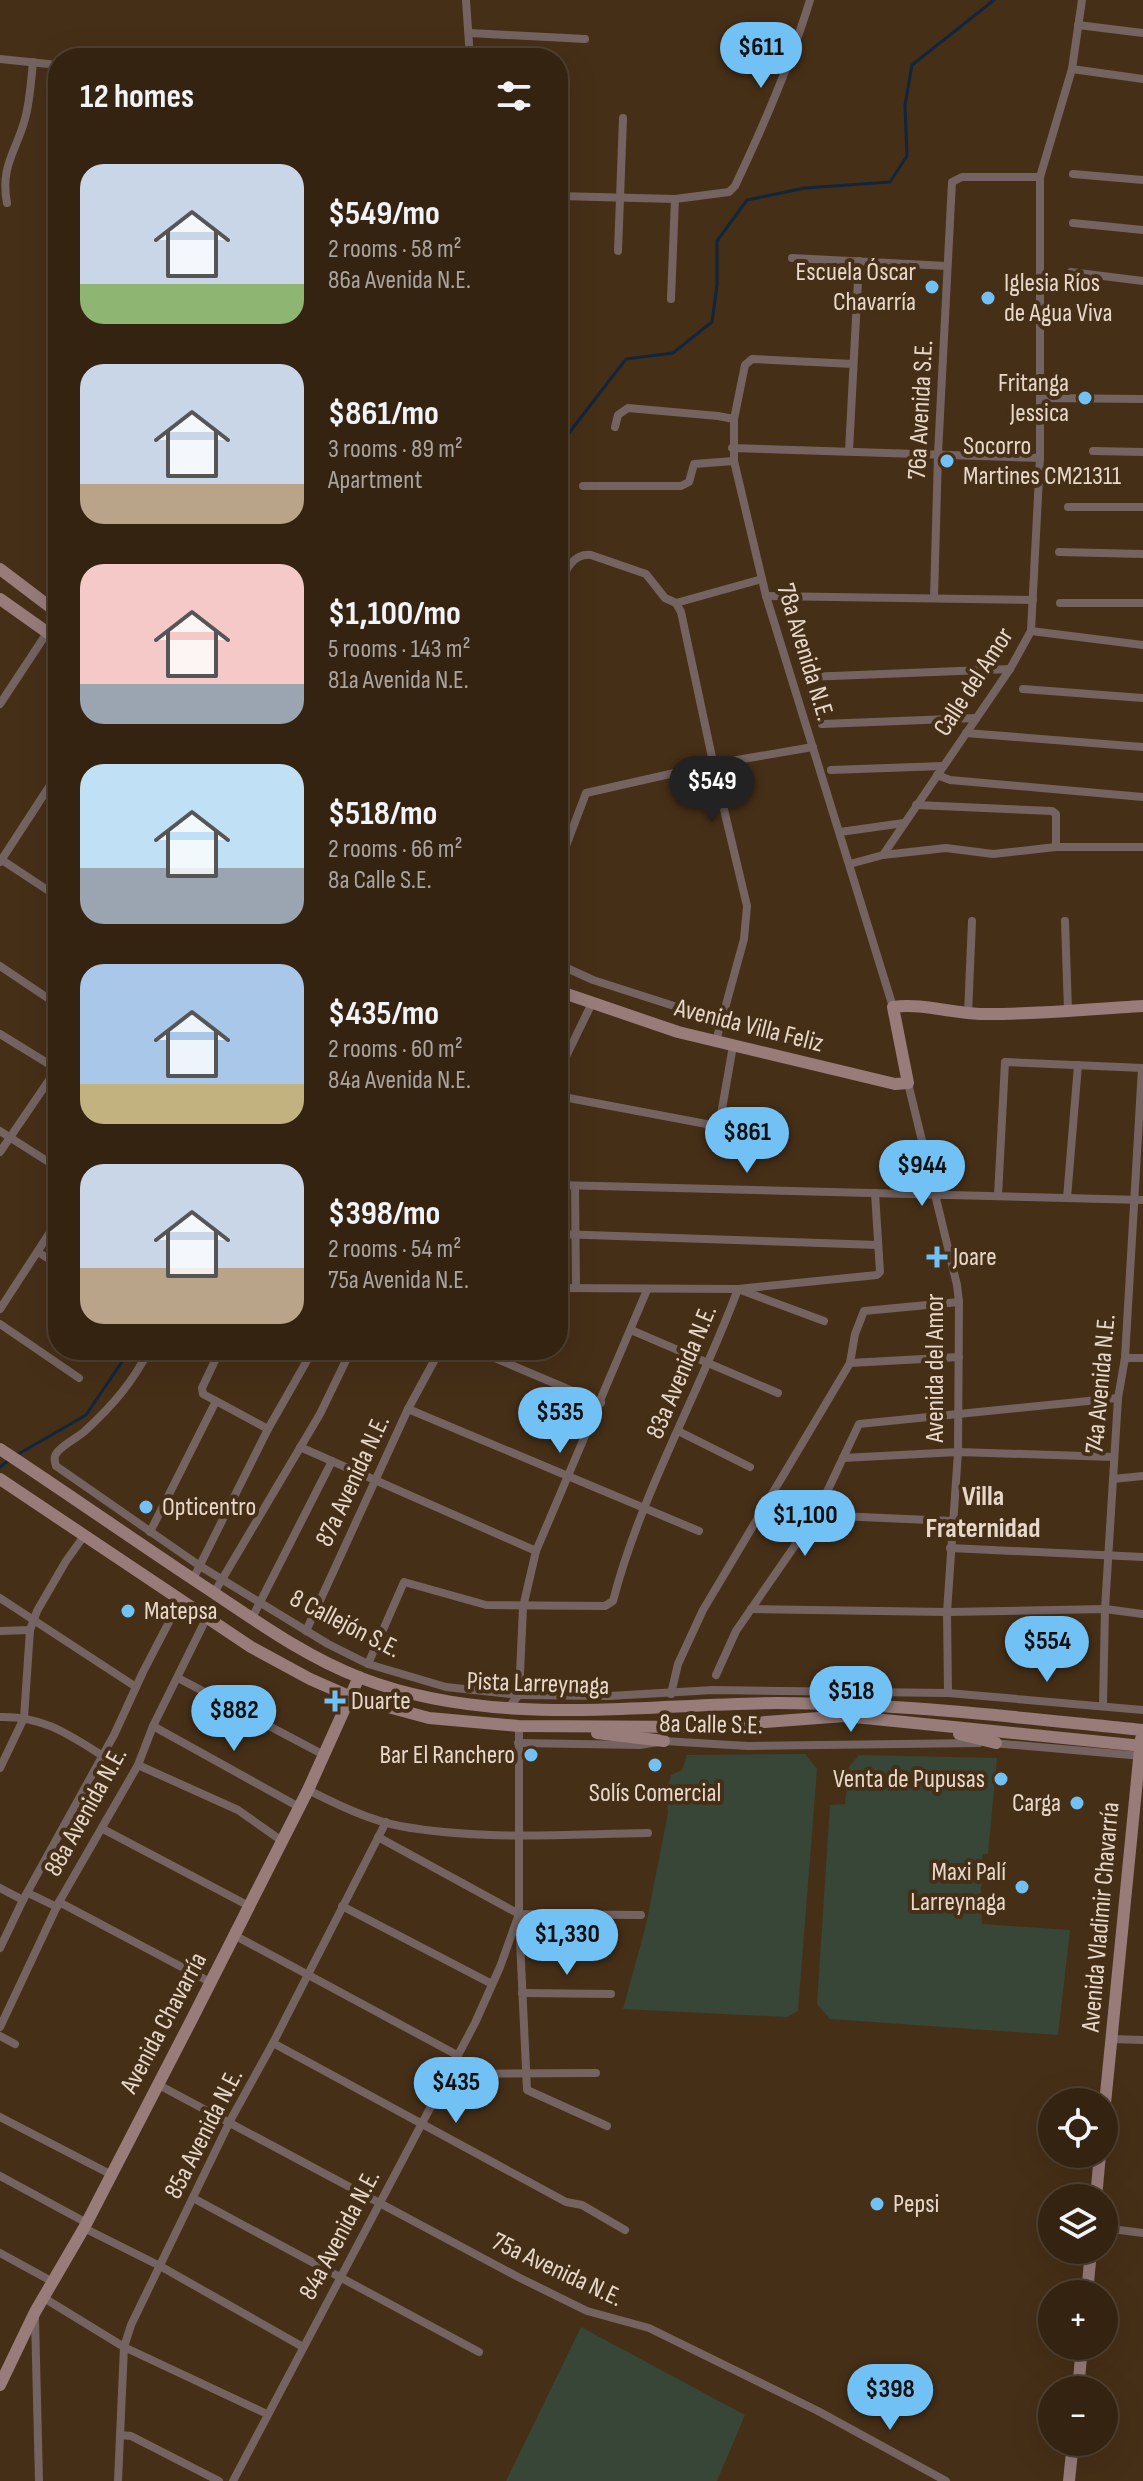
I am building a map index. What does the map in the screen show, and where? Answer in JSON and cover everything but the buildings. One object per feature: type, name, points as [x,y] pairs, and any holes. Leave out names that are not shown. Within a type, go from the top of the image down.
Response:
[{"type":"main road","points":[[0,569],[48,606]]},
{"type":"main road","points":[[0,599],[48,633]]},
{"type":"main road","name":"Avenida Villa Feliz","points":[[568,988],[587,1001]]},
{"type":"main road","name":"Avenida Villa Feliz","points":[[568,994],[678,1032],[895,1084],[908,1083]]},
{"type":"main road","points":[[893,1007],[915,1004],[968,1014],[1143,1006]]},
{"type":"main road","name":"Avenida del Amor","points":[[893,1007],[908,1083]]},
{"type":"main road","name":"Pista Larreynaga","points":[[0,1449],[240,1611],[314,1655],[359,1677],[448,1703],[508,1708],[604,1709],[776,1703],[876,1705],[1143,1729]]},
{"type":"main road","name":"Pista Larreynaga","points":[[1,1480],[251,1647],[351,1697],[440,1720],[519,1726],[700,1727],[828,1716],[918,1723],[1141,1751]]},
{"type":"main road","points":[[83,1503],[92,1492]]},
{"type":"main road","points":[[40,1507],[51,1493],[59,1494],[105,1524],[114,1526]]},
{"type":"main road","points":[[207,1617],[230,1620],[240,1611]]},
{"type":"main road","name":"Avenida Chavarría","points":[[0,2385],[35,2312],[84,2225],[308,1790],[359,1677]]},
{"type":"main road","points":[[918,1723],[996,1743]]},
{"type":"main road","points":[[563,1726],[664,1741]]},
{"type":"main road","name":"Avenida Vladimir Chavarría","points":[[1106,2088],[1143,1729]]},
{"type":"main road","points":[[1069,2481],[1072,2456]]},
{"type":"street","points":[[466,0],[470,48]]},
{"type":"street","points":[[568,196],[675,199],[729,192],[735,186],[791,61],[810,0]]},
{"type":"street","name":"Calle del Amor","points":[[883,855],[1010,669],[1031,631],[1040,458],[1040,177],[1072,69],[1082,0]]},
{"type":"street","points":[[1078,25],[1143,33]]},
{"type":"street","points":[[469,33],[585,39]]},
{"type":"street","points":[[0,59],[48,64]]},
{"type":"street","points":[[7,203],[4,185],[6,164],[25,118],[33,62]]},
{"type":"street","points":[[1072,69],[1143,79]]},
{"type":"street","points":[[618,251],[623,118]]},
{"type":"street","points":[[1073,174],[1143,180]]},
{"type":"street","name":"76a Avenida S.E.","points":[[934,598],[952,182],[956,178],[1040,177]]},
{"type":"street","points":[[671,299],[675,199]]},
{"type":"street","points":[[1073,223],[1143,230]]},
{"type":"street","points":[[792,258],[947,266]]},
{"type":"street","points":[[849,451],[859,261]]},
{"type":"street","points":[[1071,272],[1143,281]]},
{"type":"street","name":"78a Avenida N.E.","points":[[850,864],[766,596],[732,448],[734,419],[745,365],[752,359],[853,364]]},
{"type":"street","points":[[1040,398],[1143,399]]},
{"type":"street","points":[[615,427],[618,415],[628,408],[734,419]]},
{"type":"street","points":[[732,448],[1040,458]]},
{"type":"street","points":[[1093,451],[1143,452]]},
{"type":"street","points":[[583,486],[681,486],[689,482],[694,464],[734,461]]},
{"type":"street","points":[[1068,507],[1143,507]]},
{"type":"street","points":[[1059,552],[1143,554]]},
{"type":"street","points":[[568,564],[582,554],[591,555],[646,574],[665,598],[676,603],[681,612],[747,906],[744,939],[716,1041]]},
{"type":"street","points":[[676,603],[762,579]]},
{"type":"street","points":[[766,596],[1033,600]]},
{"type":"street","points":[[1060,603],[1143,603]]},
{"type":"street","points":[[1031,631],[1143,645]]},
{"type":"street","points":[[0,704],[48,642]]},
{"type":"street","points":[[807,677],[1010,669]]},
{"type":"street","points":[[1023,689],[1143,698]]},
{"type":"street","points":[[822,724],[976,718]]},
{"type":"street","points":[[966,733],[1143,747]]},
{"type":"street","points":[[568,841],[586,793],[714,764],[813,747]]},
{"type":"street","points":[[831,770],[943,766]]},
{"type":"street","points":[[937,775],[950,780],[1143,797]]},
{"type":"street","points":[[48,788],[1,861],[48,891]]},
{"type":"street","points":[[916,805],[1052,811],[1056,814],[1056,847]]},
{"type":"street","points":[[840,832],[904,823]]},
{"type":"street","points":[[850,864],[883,855],[946,848],[993,854],[1056,847],[1143,847]]},
{"type":"street","name":"Avenida del Amor","points":[[850,864],[893,1007]]},
{"type":"street","points":[[968,1014],[972,921]]},
{"type":"street","points":[[1065,921],[1068,1011]]},
{"type":"street","points":[[0,966],[48,998]]},
{"type":"street","points":[[568,969],[593,980],[721,1021]]},
{"type":"street","points":[[568,1048],[587,1001]]},
{"type":"street","points":[[0,1034],[48,1063]]},
{"type":"street","points":[[719,1126],[733,1046]]},
{"type":"street","points":[[998,1196],[1005,1062],[1142,1068]]},
{"type":"street","points":[[1067,1198],[1078,1065]]},
{"type":"street","name":"74a Avenida N.E.","points":[[1103,1705],[1108,1554],[1118,1398],[1125,1358],[1138,1200],[1142,1068]]},
{"type":"street","points":[[0,1152],[48,1081]]},
{"type":"street","name":"Avenida del Amor","points":[[908,1083],[959,1302],[958,1452],[947,1612],[948,1693]]},
{"type":"street","points":[[568,1098],[754,1133]]},
{"type":"street","points":[[0,1131],[48,1162]]},
{"type":"street","points":[[568,1186],[1138,1200]]},
{"type":"street","points":[[575,1186],[576,1288]]},
{"type":"street","points":[[568,1288],[738,1289],[877,1275],[880,1272],[875,1193]]},
{"type":"street","points":[[568,1235],[878,1245]]},
{"type":"street","points":[[0,1309],[48,1236]]},
{"type":"street","points":[[38,1252],[48,1258]]},
{"type":"street","points":[[738,1289],[824,1321]]},
{"type":"street","name":"83a Avenida N.E.","points":[[523,1607],[611,1605],[626,1551],[710,1363],[738,1289]]},
{"type":"street","points":[[508,1708],[519,1695],[523,1607],[536,1551],[647,1290]]},
{"type":"street","points":[[671,1694],[678,1664],[703,1610],[850,1363],[855,1334],[864,1311],[959,1302]]},
{"type":"street","points":[[0,1324],[48,1357]]},
{"type":"street","points":[[631,1330],[778,1393]]},
{"type":"street","points":[[850,1363],[959,1357]]},
{"type":"street","points":[[1125,1358],[1143,1358]]},
{"type":"street","points":[[53,1360],[79,1378]]},
{"type":"street","name":"8 Callejón S.E.","points":[[144,1360],[135,1378],[107,1411],[78,1438],[57,1451],[54,1459],[56,1466],[222,1580],[368,1664],[446,1687],[519,1695],[609,1696],[713,1690],[948,1693],[1143,1710]]},
{"type":"street","points":[[216,1360],[202,1391],[268,1429]]},
{"type":"street","points":[[193,1579],[268,1429],[307,1360]]},
{"type":"street","points":[[214,1593],[300,1447],[346,1360]]},
{"type":"street","name":"87a Avenida N.E.","points":[[306,1631],[408,1409],[435,1360]]},
{"type":"street","points":[[500,1360],[601,1403]]},
{"type":"street","points":[[716,1675],[736,1631],[816,1515],[859,1424],[1118,1398]]},
{"type":"street","points":[[150,1532],[216,1401]]},
{"type":"street","points":[[408,1409],[699,1531]]},
{"type":"street","points":[[678,1431],[750,1467]]},
{"type":"street","points":[[300,1447],[536,1551]]},
{"type":"street","points":[[843,1458],[958,1452],[1114,1457]]},
{"type":"street","points":[[252,1618],[332,1461]]},
{"type":"street","points":[[1113,1479],[1143,1476]]},
{"type":"street","points":[[816,1515],[952,1521]]},
{"type":"street","points":[[0,1768],[24,1718],[30,1630],[66,1561],[84,1536]]},
{"type":"street","points":[[950,1548],[1143,1557]]},
{"type":"street","points":[[368,1664],[404,1582],[486,1605],[523,1607]]},
{"type":"street","points":[[0,1598],[136,1687]]},
{"type":"street","name":"88a Avenida N.E.","points":[[0,1948],[25,1896],[103,1756],[181,1599]]},
{"type":"street","points":[[751,1609],[947,1612],[1105,1609],[1143,1614]]},
{"type":"street","name":"88a Avenida N.E.","points":[[0,2027],[58,1904],[138,1765],[153,1726],[207,1617]]},
{"type":"street","points":[[0,1631],[30,1630]]},
{"type":"street","points":[[178,1678],[324,1755]]},
{"type":"street","points":[[0,1717],[24,1718],[57,1726],[103,1756]]},
{"type":"street","points":[[153,1726],[299,1807]]},
{"type":"street","name":"84a Avenida N.E.","points":[[233,2481],[457,2055],[492,1984],[519,1914],[519,1726]]},
{"type":"street","name":"8a Calle S.E.","points":[[518,1743],[640,1745],[664,1741],[748,1746],[996,1743],[1141,1751]]},
{"type":"street","points":[[138,1765],[238,1810],[282,1841]]},
{"type":"street","points":[[308,1790],[349,1809],[398,1826],[520,1835],[648,1833]]},
{"type":"street","name":"85a Avenida N.E.","points":[[118,2481],[124,2347],[131,2325],[230,2121],[386,1822]]},
{"type":"street","points":[[103,1829],[249,1906]]},
{"type":"street","points":[[378,1837],[519,1914],[641,1915]]},
{"type":"street","points":[[0,1888],[58,1904],[210,1982]]},
{"type":"street","points":[[342,1906],[492,1984]]},
{"type":"street","points":[[519,1914],[526,2085],[531,2093],[607,2126]]},
{"type":"street","points":[[234,1935],[457,2055]]},
{"type":"street","points":[[522,1993],[611,1994]]},
{"type":"street","points":[[0,2036],[15,2044]]},
{"type":"street","points":[[1111,2039],[1143,2040]]},
{"type":"street","points":[[273,2043],[420,2125],[566,2202],[582,2205],[625,2230]]},
{"type":"street","points":[[446,2074],[596,2073]]},
{"type":"street","name":"75a Avenida N.E.","points":[[157,2084],[587,2311],[649,2328],[818,2411],[946,2481]]},
{"type":"street","points":[[0,2117],[110,2174]]},
{"type":"street","points":[[0,2176],[303,2347]]},
{"type":"street","points":[[193,2198],[479,2352]]},
{"type":"street","points":[[1118,2230],[1143,2233]]},
{"type":"street","points":[[0,2253],[53,2282]]},
{"type":"street","points":[[44,2298],[124,2347],[267,2414]]},
{"type":"street","points":[[35,2312],[39,2481]]},
{"type":"street","points":[[120,2435],[131,2436],[219,2481]]},
{"type":"green space","points":[[805,1754],[817,1769],[798,2011],[787,2017],[623,2009],[646,1925],[668,1813],[666,1794],[671,1775],[682,1770],[687,1755]]},
{"type":"green space","points":[[859,1755],[997,1758],[988,1854],[983,1854],[982,1860],[986,1863],[981,1888],[982,1924],[1070,1930],[1058,2035],[830,2019],[817,2004],[830,1805],[845,1804],[849,1767]]},
{"type":"green space","points":[[581,2327],[745,2415],[717,2481],[506,2481]]},
{"type":"waterway","points":[[568,434],[626,359],[673,353],[712,322],[717,285],[717,241],[747,200],[805,188],[890,182],[907,156],[905,105],[912,65],[994,0]]},
{"type":"waterway","points":[[15,1456],[86,1415],[123,1360]]},
{"type":"waterway","points":[[0,1467],[9,1460]]},
{"type":"place","name":"Escuela Óscar Chavarría","points":[[932,287]]},
{"type":"place","name":"Iglesia Ríos de Agua Viva","points":[[988,298]]},
{"type":"place","name":"Fritanga Jessica","points":[[1085,398]]},
{"type":"place","name":"Socorro Martines CM21311","points":[[947,461]]},
{"type":"place","name":"Joare","points":[[937,1257]]},
{"type":"place","name":"Opticentro","points":[[146,1507]]},
{"type":"place","name":"Matepsa","points":[[128,1611]]},
{"type":"place","name":"Duarte","points":[[335,1701]]},
{"type":"place","name":"Bar El Ranchero","points":[[531,1755]]},
{"type":"place","name":"Solís Comercial","points":[[655,1765]]},
{"type":"place","name":"Venta de Pupusas","points":[[1001,1779]]},
{"type":"place","name":"Carga","points":[[1077,1803]]},
{"type":"place","name":"Maxi Palí Larreynaga","points":[[1022,1887]]},
{"type":"place","name":"Pepsi","points":[[877,2204]]},
{"type":"district","name":"Villa Fraternidad","points":[[983,1512]]}]
